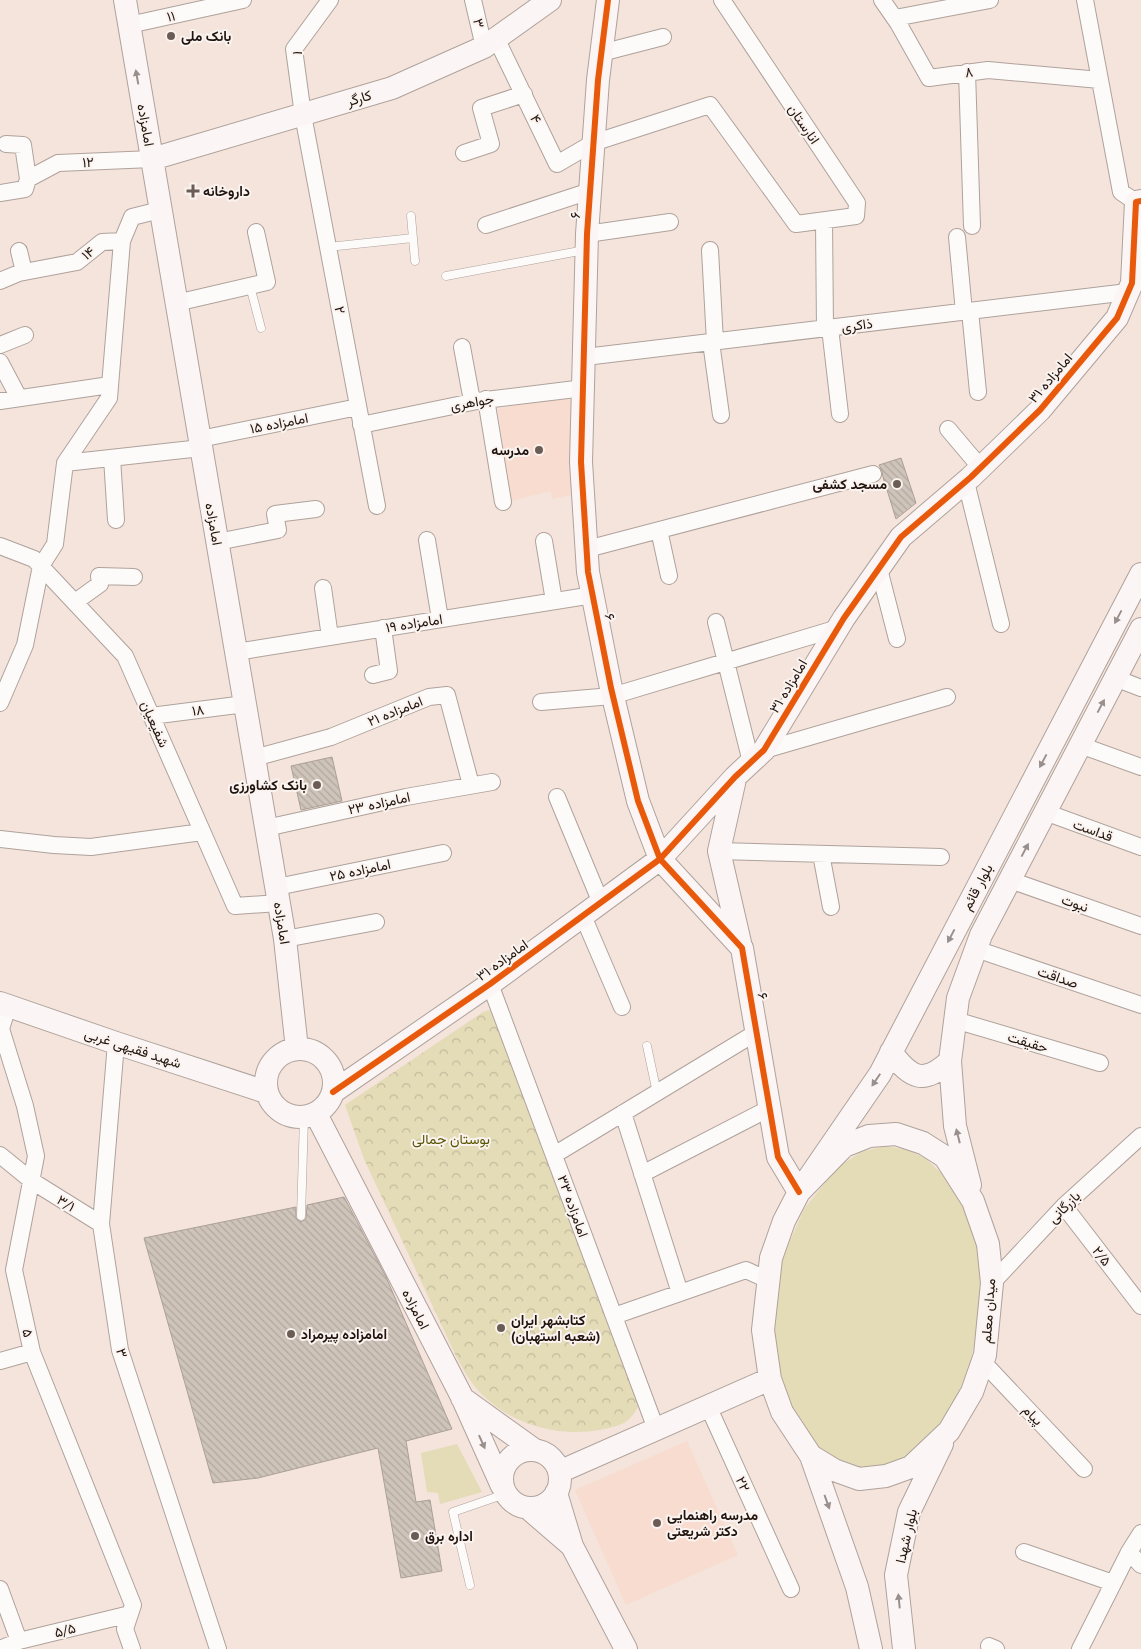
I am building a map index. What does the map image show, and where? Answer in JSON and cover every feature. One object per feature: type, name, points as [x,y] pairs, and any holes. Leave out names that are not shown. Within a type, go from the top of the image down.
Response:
[{"type":"main road","name":"امامزاده","points":[[125,0],[278,895],[285,939],[297,1049]]},
{"type":"main road","name":"کارگر","points":[[152,159],[392,88],[490,42],[550,0]]},
{"type":"main road","name":"۶","points":[[608,0],[593,143],[587,241],[581,462],[588,572],[612,696],[638,801],[660,859],[742,948],[778,1157],[799,1192]]},
{"type":"main road","name":"امامزاده ۳۱","points":[[333,1092],[490,984],[660,859],[750,763],[838,628],[901,537],[973,475],[1040,410],[1117,318],[1134,291],[1138,201]]},
{"type":"main road","name":"بلوار قائم","points":[[799,1192],[880,1074],[1141,574]]},
{"type":"main road","name":"بلوار قائم","points":[[974,1201],[955,1126],[950,1061],[958,998],[980,935],[1141,629]]},
{"type":"main road","points":[[742,948],[719,851],[750,763]]},
{"type":"main road","name":"شهید فقیهی غربی","points":[[4,1004],[266,1092]]},
{"type":"main road","points":[[297,1049],[308,1050],[318,1054],[332,1070],[333,1092],[327,1105],[310,1116],[289,1116],[276,1109],[266,1092],[267,1072],[272,1063],[283,1053],[297,1049]]},
{"type":"main road","points":[[891,1052],[905,1069],[915,1075],[926,1077],[939,1072],[950,1061]]},
{"type":"main road","name":"امامزاده","points":[[310,1116],[462,1397],[504,1490]]},
{"type":"main road","name":"میدان معلم","points":[[896,1134],[923,1143],[945,1157],[974,1201],[988,1244],[992,1283],[990,1319],[982,1361],[972,1392],[949,1431],[911,1467],[886,1476],[859,1479],[834,1470],[811,1456],[782,1412],[770,1379],[763,1330],[771,1258],[784,1221],[799,1192],[844,1146],[870,1136],[896,1134]]},
{"type":"main road","points":[[626,1649],[572,1546],[558,1482],[556,1463],[542,1451],[532,1449],[515,1454],[503,1468],[501,1476],[504,1490],[512,1501],[519,1506],[538,1508],[546,1504],[558,1482],[656,1429],[770,1379]]},
{"type":"main road","points":[[462,1397],[532,1449]]},
{"type":"main road","name":"بلوار شهدا","points":[[904,1649],[896,1575],[909,1512],[949,1431]]},
{"type":"main road","points":[[811,1456],[858,1587],[871,1649]]},
{"type":"main road","points":[[528,1508],[572,1546]]},
{"type":"street","name":"۱۱","points":[[129,25],[244,0]]},
{"type":"street","name":"۱","points":[[303,115],[294,49],[330,0]]},
{"type":"street","name":"۳","points":[[473,0],[490,42]]},
{"type":"street","name":"انارستان","points":[[722,0],[857,203],[856,216],[820,222]]},
{"type":"street","name":"۸","points":[[882,0],[895,18],[929,78],[988,70],[1100,80]]},
{"type":"street","points":[[1085,0],[1121,192],[1138,201]]},
{"type":"street","points":[[895,18],[983,1]]},
{"type":"street","points":[[601,53],[663,37]]},
{"type":"street","name":"۴","points":[[490,42],[524,94],[557,164],[593,143]]},
{"type":"street","points":[[967,72],[972,226]]},
{"type":"street","points":[[464,153],[491,144],[481,108],[524,94]]},
{"type":"street","points":[[593,143],[710,104],[796,224],[820,222],[827,328],[840,414]]},
{"type":"street","name":"۲","points":[[303,115],[376,506]]},
{"type":"street","points":[[6,144],[23,145],[28,179]]},
{"type":"street","name":"۱۲","points":[[0,193],[24,190],[28,179],[58,163],[152,159]]},
{"type":"street","points":[[486,225],[590,191]]},
{"type":"street","points":[[0,703],[25,645],[41,566],[55,544],[65,463],[109,398],[122,241],[132,217],[160,210]]},
{"type":"street","points":[[587,241],[670,222]]},
{"type":"street","points":[[176,303],[267,282],[256,232]]},
{"type":"street","points":[[957,237],[978,392]]},
{"type":"street","name":"۱۴","points":[[0,281],[24,272],[77,262],[102,242],[122,241]]},
{"type":"street","points":[[710,250],[713,342],[721,416]]},
{"type":"street","points":[[19,251],[24,272]]},
{"type":"street","name":"ذاکری","points":[[585,357],[1134,291]]},
{"type":"street","points":[[0,345],[25,335]]},
{"type":"street","points":[[462,347],[479,400],[503,502]]},
{"type":"street","points":[[0,362],[19,398]]},
{"type":"street","points":[[0,401],[110,385]]},
{"type":"street","name":"جواهری","points":[[361,425],[479,400],[584,388]]},
{"type":"street","name":"امامزاده ۱۵","points":[[65,463],[112,458],[200,444],[358,407]]},
{"type":"street","points":[[948,429],[973,475],[1001,624]]},
{"type":"street","points":[[112,458],[116,520]]},
{"type":"street","points":[[587,549],[873,474]]},
{"type":"street","points":[[217,542],[278,530],[275,514],[316,508]]},
{"type":"street","points":[[659,530],[670,576]]},
{"type":"street","points":[[427,540],[440,619]]},
{"type":"street","points":[[544,541],[554,601]]},
{"type":"street","name":"شفیعیان","points":[[0,546],[34,558],[125,656],[234,906],[278,895]]},
{"type":"street","points":[[879,569],[897,639]]},
{"type":"street","points":[[75,602],[100,584],[99,576],[134,577]]},
{"type":"street","points":[[323,588],[330,637]]},
{"type":"street","name":"امامزاده ۱۹","points":[[236,652],[593,594]]},
{"type":"street","points":[[716,622],[750,763],[947,697]]},
{"type":"street","points":[[373,675],[389,671],[383,628]]},
{"type":"street","points":[[541,702],[612,696],[838,628]]},
{"type":"street","points":[[1115,678],[1141,688]]},
{"type":"street","name":"امامزاده ۲۱","points":[[254,758],[331,737],[429,698],[447,694],[471,786]]},
{"type":"street","name":"۱۸","points":[[151,716],[245,704]]},
{"type":"street","points":[[1080,745],[1141,767]]},
{"type":"street","name":"امامزاده ۲۳","points":[[266,828],[406,797],[492,782]]},
{"type":"street","points":[[556,797],[622,1007]]},
{"type":"street","name":"قداست","points":[[1045,812],[1141,847]]},
{"type":"street","points":[[0,839],[90,847],[202,832]]},
{"type":"street","points":[[719,851],[941,857]]},
{"type":"street","name":"امامزاده ۲۵","points":[[278,895],[443,853]]},
{"type":"street","points":[[821,854],[831,907]]},
{"type":"street","name":"نبوت","points":[[1010,880],[1141,926]]},
{"type":"street","points":[[285,939],[376,922]]},
{"type":"street","name":"صداقت","points":[[976,949],[1141,1005]]},
{"type":"street","name":"امامزاده ۳۳","points":[[490,984],[656,1429]]},
{"type":"street","name":"۵","points":[[4,1004],[1,1029],[25,1106],[36,1156],[14,1270],[32,1352],[133,1605],[126,1629],[132,1649]]},
{"type":"street","name":"حقیقت","points":[[956,1020],[1100,1063]]},
{"type":"street","points":[[554,1155],[757,1032]]},
{"type":"street","name":"۳","points":[[116,1043],[101,1224],[120,1350],[218,1649]]},
{"type":"street","points":[[642,1174],[770,1108]]},
{"type":"street","points":[[623,1113],[680,1293]]},
{"type":"street","name":"بازرگانی","points":[[992,1283],[1064,1206],[1141,1136]]},
{"type":"street","name":"۳/۱","points":[[0,1154],[32,1181],[101,1224]]},
{"type":"street","name":"۲/۵","points":[[1064,1206],[1141,1306]]},
{"type":"street","points":[[614,1316],[746,1270],[768,1280]]},
{"type":"street","points":[[0,1361],[32,1352]]},
{"type":"street","name":"پیام","points":[[982,1361],[1084,1469]]},
{"type":"street","name":"۲۲","points":[[708,1406],[791,1589]]},
{"type":"street","points":[[1080,1649],[1129,1552],[1141,1533]]},
{"type":"street","points":[[1024,1552],[1113,1583]]},
{"type":"street","points":[[1129,1552],[1141,1564]]},
{"type":"street","points":[[0,1589],[19,1640]]},
{"type":"street","name":"۵/۵","points":[[0,1649],[19,1640],[130,1614]]},
{"type":"lane","points":[[411,216],[415,261]]},
{"type":"lane","points":[[328,247],[413,238]]},
{"type":"lane","points":[[446,276],[587,241]]},
{"type":"lane","points":[[250,286],[261,328]]},
{"type":"lane","points":[[647,1046],[657,1093]]},
{"type":"lane","points":[[301,1216],[310,1116]]},
{"type":"lane","points":[[470,1585],[453,1512],[504,1490]]},
{"type":"shaded area","name":"مدرسه","points":[[563,396],[575,399],[572,495],[552,499],[551,491],[511,501],[498,409]]},
{"type":"shaded area","name":"مدرسه راهنمایی دکتر شریعتی","points":[[687,1441],[738,1555],[626,1605],[575,1490]]},
{"type":"green space","name":"بوستان جمالی","points":[[497,1008],[639,1405],[628,1420],[613,1427],[582,1432],[545,1429],[511,1416],[482,1394],[470,1380],[455,1354],[364,1159],[345,1105],[483,1012]]},
{"type":"green space","points":[[885,1146],[908,1150],[925,1158],[943,1175],[958,1195],[971,1221],[978,1250],[982,1308],[969,1368],[951,1410],[922,1444],[903,1460],[866,1470],[838,1462],[814,1445],[795,1419],[776,1354],[774,1314],[782,1259],[804,1209],[838,1167],[861,1152]]},
{"type":"green space","points":[[457,1444],[482,1492],[440,1504],[438,1493],[427,1492],[421,1453]]},
{"type":"building","name":"مسجد کشفی","points":[[901,458],[916,503],[896,519],[879,465]]},
{"type":"building","name":"بانک کشاورزی","points":[[332,757],[342,801],[301,810],[291,766]]},
{"type":"building","name":"امامزاده پیرمراد","points":[[344,1197],[386,1277],[452,1429],[406,1441],[416,1502],[430,1500],[442,1571],[401,1578],[378,1448],[258,1478],[213,1483],[144,1238],[296,1207],[296,1218],[301,1222],[306,1219],[307,1205]]},
{"type":"cycle path","points":[[608,0],[598,80],[587,234],[581,462],[588,572],[611,688],[638,801],[660,859],[742,948],[778,1157],[799,1192]]},
{"type":"cycle path","points":[[333,1092],[490,984],[660,859],[735,777],[764,750],[844,618],[901,537],[971,477],[1040,410],[1117,318],[1132,283],[1136,202],[1141,201]]},
{"type":"place","name":"بانک ملی","points":[[171,36]]},
{"type":"place","name":"داروخانه","points":[[193,191]]},
{"type":"place","name":"مدرسه","points":[[539,450]]},
{"type":"place","name":"مسجد کشفی","points":[[897,484]]},
{"type":"place","name":"بانک کشاورزی","points":[[317,785]]},
{"type":"place","name":"کتابشهر ایران (شعبه استهبان)","points":[[501,1328]]},
{"type":"place","name":"امامزاده پیرمراد","points":[[291,1334]]},
{"type":"place","name":"مدرسه راهنمایی دکتر شریعتی","points":[[657,1523]]},
{"type":"place","name":"اداره برق","points":[[415,1536]]}]
